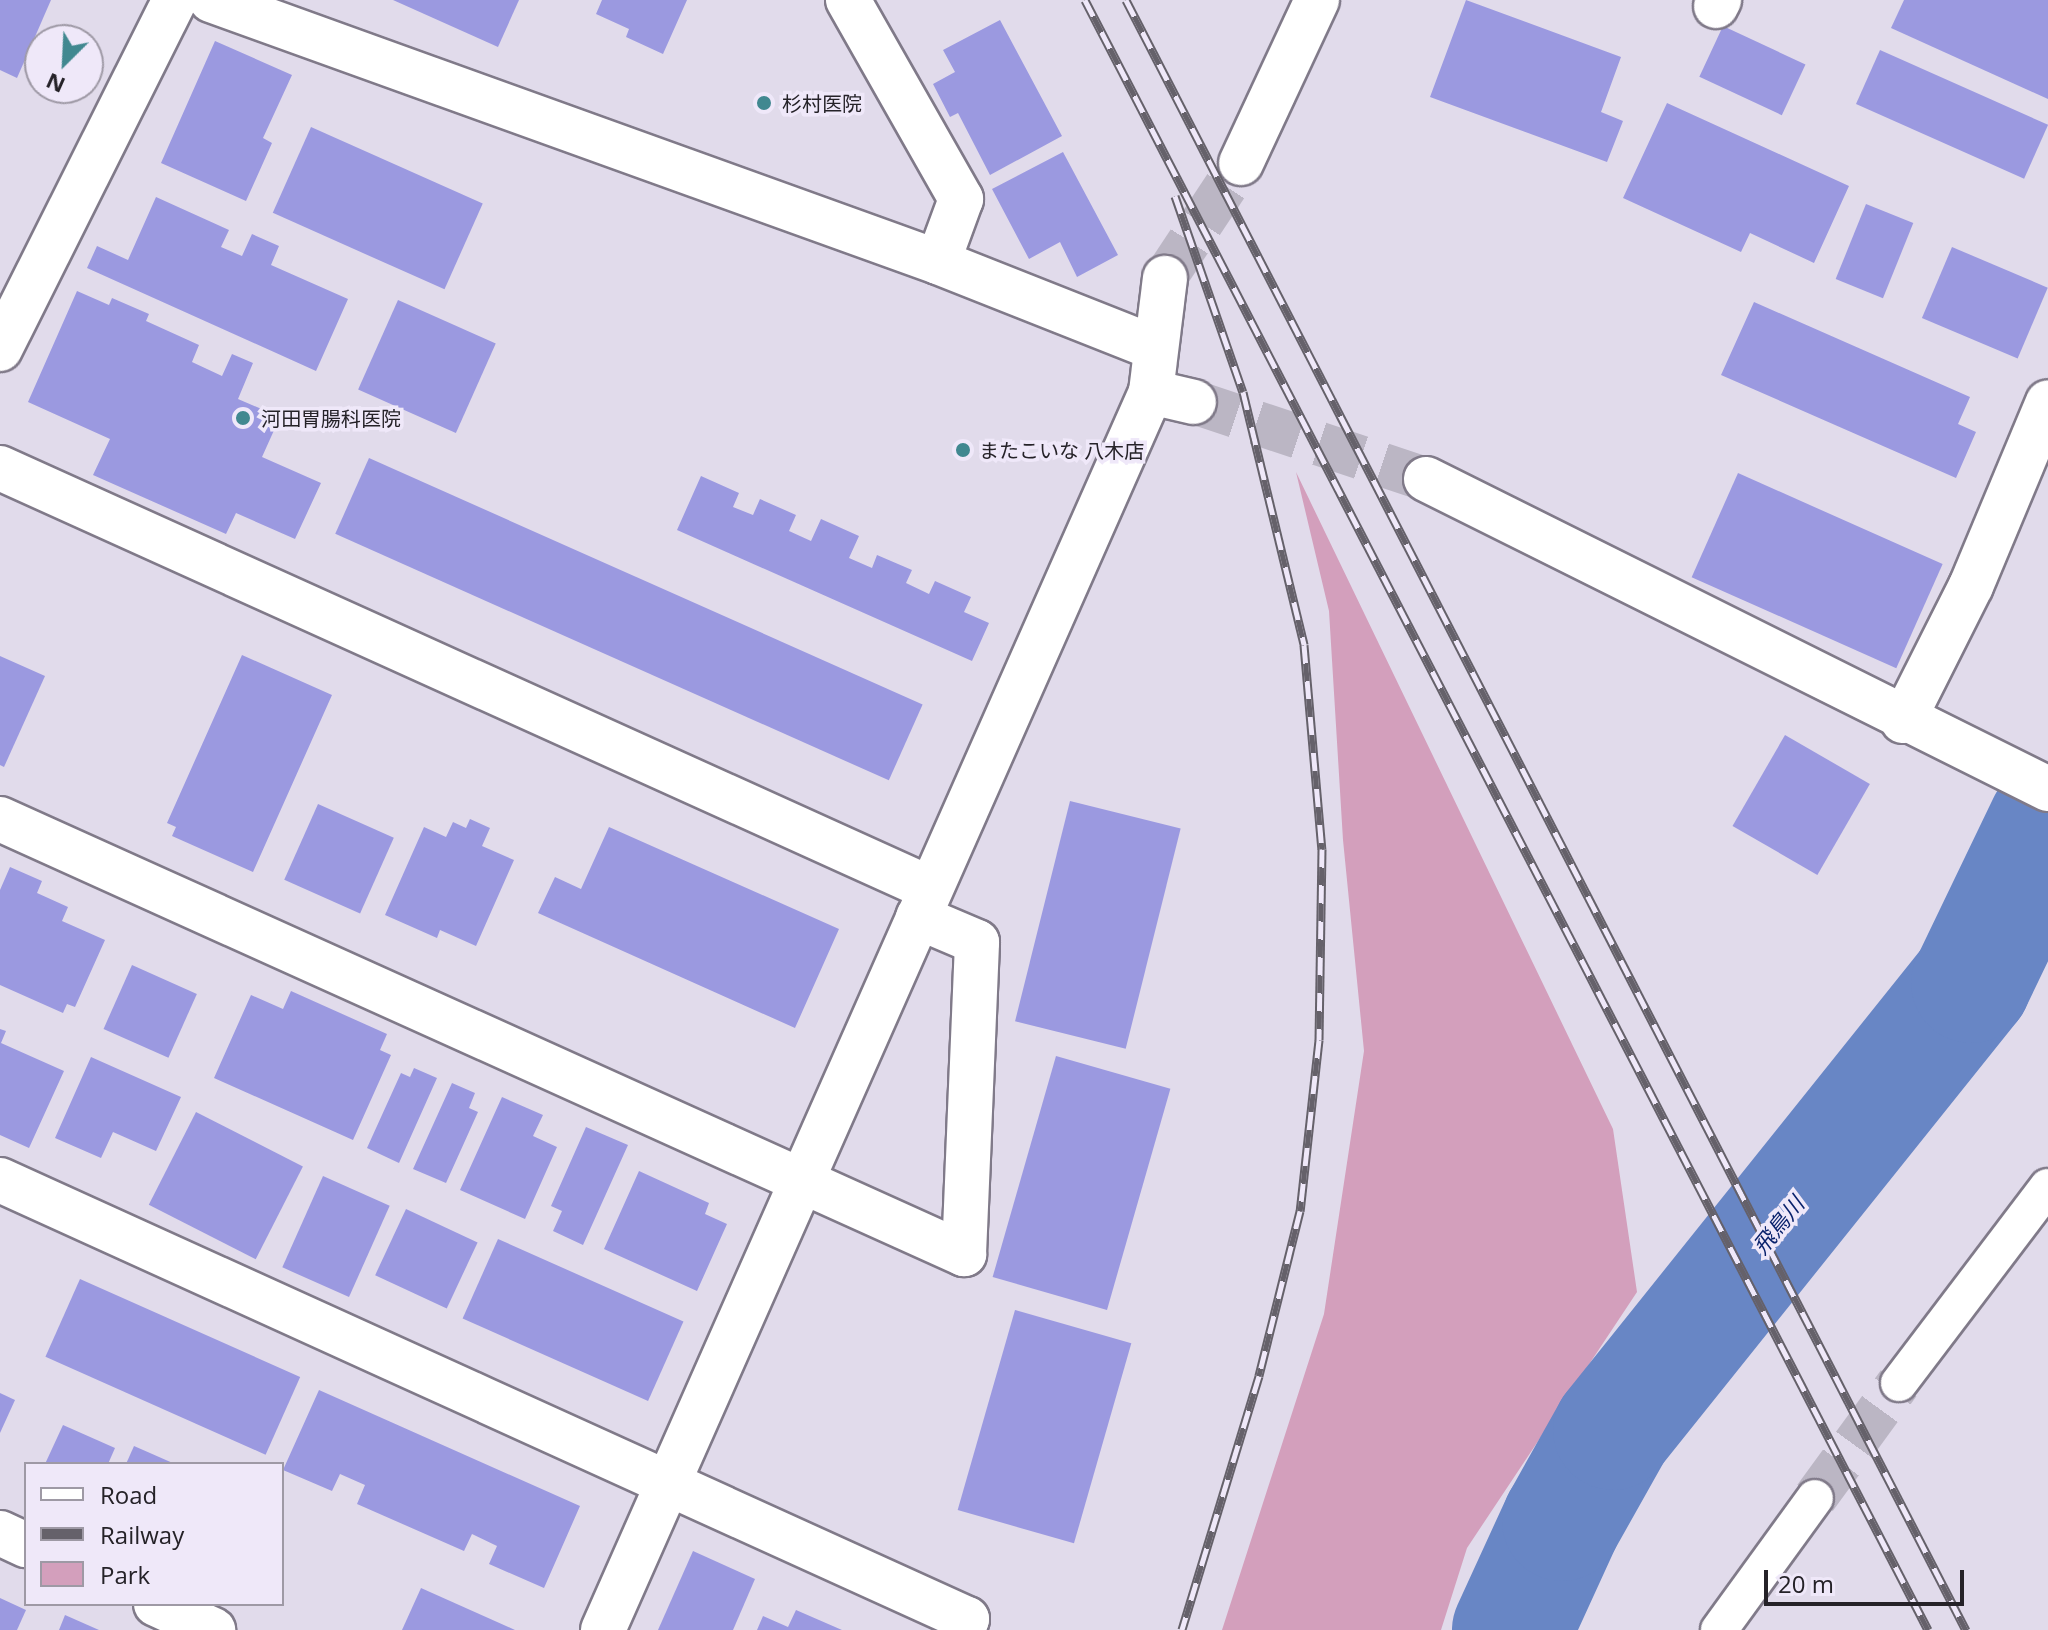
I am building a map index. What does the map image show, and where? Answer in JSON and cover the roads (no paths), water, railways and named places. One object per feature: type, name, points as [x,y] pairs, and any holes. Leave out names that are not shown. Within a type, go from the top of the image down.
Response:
[{"type":"street","points":[[0,349],[175,0]]},
{"type":"street","points":[[211,0],[938,262],[1153,347]]},
{"type":"street","points":[[848,0],[961,199],[938,262]]},
{"type":"street","points":[[1241,163],[1317,0]]},
{"type":"street","points":[[603,1630],[1151,392],[1153,347],[1165,278]]},
{"type":"street","points":[[1151,392],[1194,402]]},
{"type":"street","points":[[1918,728],[1971,586],[2048,402]]},
{"type":"street","points":[[0,468],[923,903],[977,942],[964,1254],[0,819]]},
{"type":"street","points":[[1426,479],[1918,728],[2048,789]]},
{"type":"street","points":[[0,1180],[967,1619],[963,1630]]},
{"type":"street","points":[[0,1533],[24,1544]]},
{"type":"street","points":[[160,1606],[213,1630]]},
{"type":"lane","points":[[1899,1383],[2048,1187]]},
{"type":"lane","points":[[1719,1630],[1815,1498]]},
{"type":"waterway","name":"飛鳥川","points":[[1512,1630],[1562,1521],[1613,1430],[1971,983],[2048,823]]},
{"type":"tunnel","points":[[1165,278],[1241,163]]},
{"type":"tunnel","points":[[1194,402],[1426,479]]},
{"type":"tunnel","points":[[1815,1498],[1899,1383]]},
{"type":"railway","points":[[1085,0],[1928,1630]]},
{"type":"railway","points":[[1126,0],[1966,1630]]},
{"type":"railway","points":[[1175,196],[1243,392],[1304,645],[1322,849],[1319,1040],[1300,1211],[1259,1376],[1182,1630]]},
{"type":"place","name":"杉村医院","points":[[764,103]]},
{"type":"place","name":"河田胃腸科医院","points":[[243,418]]},
{"type":"place","name":"またこいな 八木店","points":[[963,450]]}]
